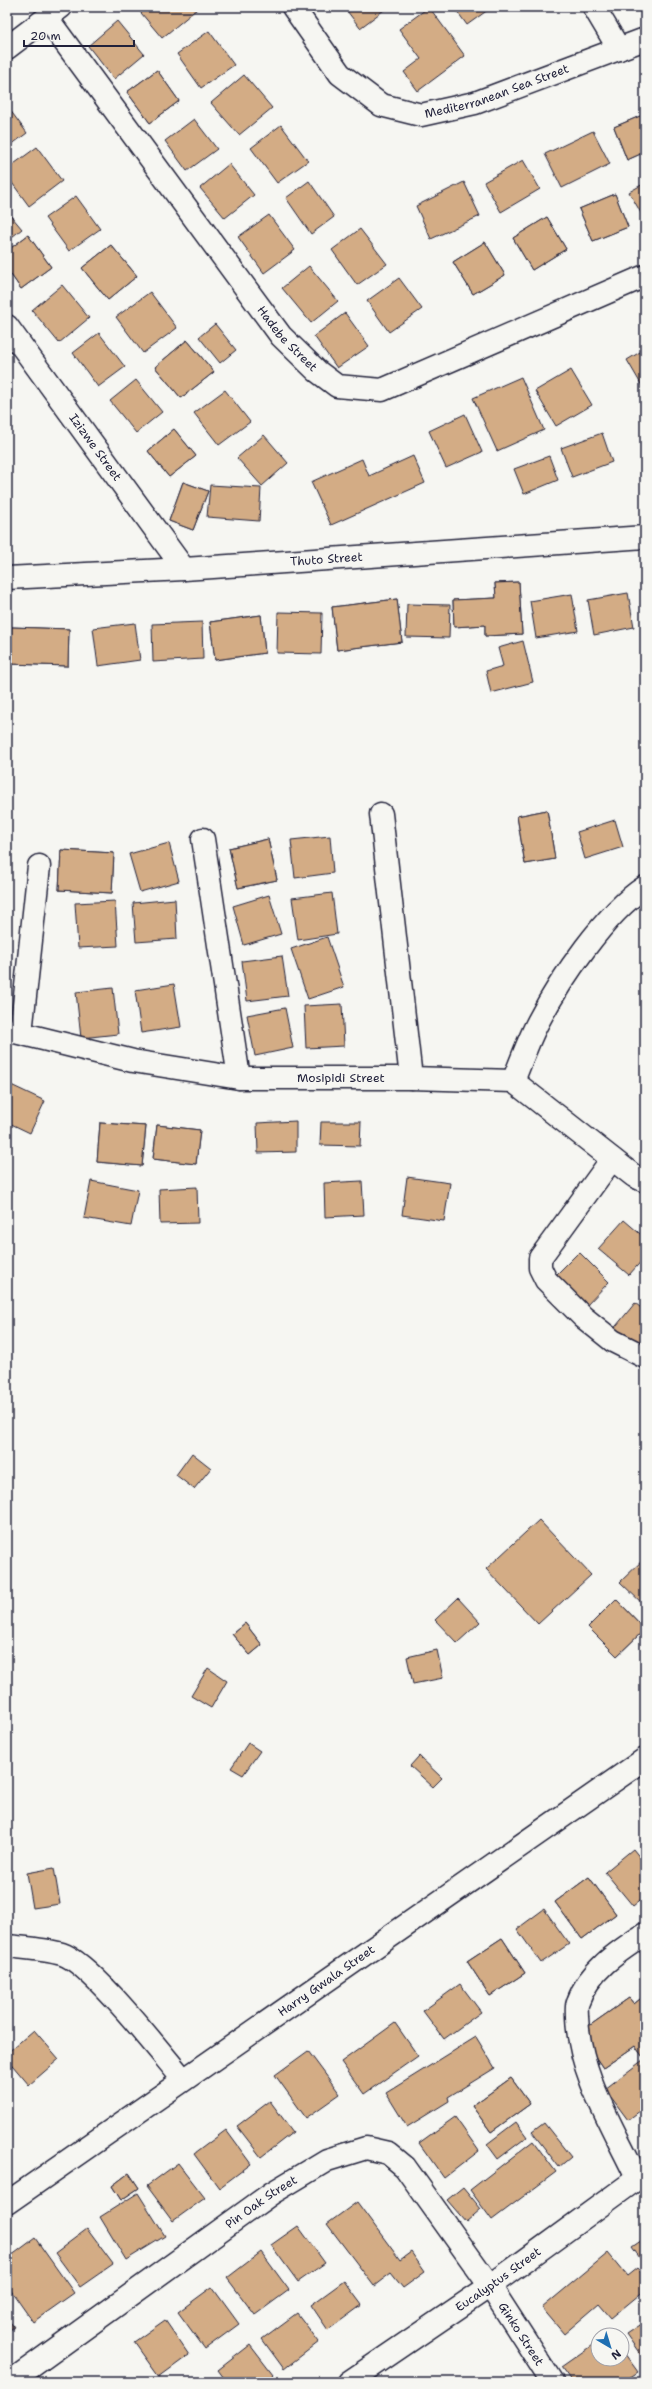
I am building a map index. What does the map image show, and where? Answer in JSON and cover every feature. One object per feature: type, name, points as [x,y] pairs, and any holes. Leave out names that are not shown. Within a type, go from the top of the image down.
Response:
[{"type":"street","name":"Mediterranean Sea Street","points":[[293,7],[340,74],[381,105],[421,115],[475,103],[645,40]]},
{"type":"street","points":[[594,7],[618,49]]},
{"type":"street","points":[[7,48],[54,12]]},
{"type":"street","name":"Hadebe Street","points":[[54,12],[281,336],[317,371],[337,386],[382,390],[645,276]]},
{"type":"street","name":"Izizwe Street","points":[[7,326],[184,569]]},
{"type":"street","name":"Thuto Street","points":[[7,578],[184,569],[645,537]]},
{"type":"street","points":[[381,814],[411,1078]]},
{"type":"street","points":[[203,839],[239,1078]]},
{"type":"street","points":[[14,1032],[39,866]]},
{"type":"street","points":[[645,887],[633,895],[600,931],[575,964],[538,1022],[513,1081],[634,1176],[645,1181]]},
{"type":"street","name":"Mosipidi Street","points":[[14,1032],[133,1061],[239,1078],[411,1078],[513,1081]]},
{"type":"street","points":[[612,1159],[540,1258],[540,1268],[546,1280],[583,1317],[613,1341],[645,1357]]},
{"type":"street","name":"Harry Gwala Street","points":[[7,2203],[183,2079],[645,1759]]},
{"type":"street","points":[[641,2175],[590,2077],[578,2035],[577,2002],[589,1981],[609,1958],[645,1934]]},
{"type":"street","points":[[7,1946],[63,1954],[87,1970],[117,2002],[183,2079]]},
{"type":"street","name":"Pin Oak Street","points":[[10,2382],[272,2193],[327,2160],[366,2148],[388,2153],[405,2168],[490,2286]]},
{"type":"street","name":"Eucalyptus Street","points":[[349,2382],[490,2286],[641,2175]]},
{"type":"street","name":"Ginko Street","points":[[490,2286],[552,2382]]},
{"type":"building","points":[[136,7],[195,7],[197,9],[162,38]]},
{"type":"building","points":[[344,7],[388,7],[360,28]]},
{"type":"building","points":[[429,7],[465,56],[418,91],[404,72],[421,59],[399,29]]},
{"type":"building","points":[[454,7],[492,7],[467,25]]},
{"type":"building","points":[[117,21],[144,54],[114,79],[88,46]]},
{"type":"building","points":[[209,31],[234,65],[201,88],[177,54]]},
{"type":"building","points":[[157,70],[179,101],[150,123],[127,92]]},
{"type":"building","points":[[157,70],[179,101],[150,123],[127,92]]},
{"type":"building","points":[[244,75],[272,108],[239,135],[211,103]]},
{"type":"building","points":[[7,106],[27,133],[7,148]]},
{"type":"building","points":[[645,114],[645,152],[627,160],[614,127]]},
{"type":"building","points":[[645,114],[645,152],[627,160],[614,127]]},
{"type":"building","points":[[194,119],[217,149],[187,171],[165,141]]},
{"type":"building","points":[[281,125],[308,161],[277,183],[251,148]]},
{"type":"building","points":[[593,131],[610,164],[562,188],[545,154]]},
{"type":"building","points":[[37,147],[62,181],[29,206],[7,176],[7,169]]},
{"type":"building","points":[[523,160],[540,189],[501,212],[484,182]]},
{"type":"building","points":[[229,164],[254,195],[225,218],[200,188]]},
{"type":"building","points":[[309,181],[334,217],[311,234],[286,198]]},
{"type":"building","points":[[464,182],[480,216],[431,239],[416,206]]},
{"type":"building","points":[[645,183],[645,220],[629,192]]},
{"type":"building","points":[[615,194],[628,227],[593,241],[579,209]]},
{"type":"building","points":[[615,194],[628,227],[593,241],[579,209]]},
{"type":"building","points":[[76,196],[100,229],[69,251],[45,218]]},
{"type":"building","points":[[7,211],[22,229],[7,241]]},
{"type":"building","points":[[269,215],[295,250],[264,273],[238,237]]},
{"type":"building","points":[[547,217],[566,249],[532,270],[513,238]]},
{"type":"building","points":[[547,217],[566,249],[532,270],[513,238]]},
{"type":"building","points":[[360,229],[387,264],[357,285],[332,250]]},
{"type":"building","points":[[28,235],[51,267],[21,289],[7,269],[7,251]]},
{"type":"building","points":[[28,235],[51,267],[21,289],[7,269],[7,251]]},
{"type":"building","points":[[485,242],[505,275],[473,294],[453,262]]},
{"type":"building","points":[[485,242],[505,275],[473,294],[453,262]]},
{"type":"building","points":[[111,245],[137,276],[108,300],[82,268]]},
{"type":"building","points":[[111,245],[137,276],[108,300],[82,268]]},
{"type":"building","points":[[309,266],[338,301],[311,323],[282,288]]},
{"type":"building","points":[[399,278],[422,309],[389,332],[367,301]]},
{"type":"building","points":[[62,285],[89,318],[59,343],[32,310]]},
{"type":"building","points":[[150,292],[177,328],[143,353],[116,317]]},
{"type":"building","points":[[345,313],[369,346],[337,368],[314,336]]},
{"type":"building","points":[[215,324],[236,350],[220,363],[199,337]]},
{"type":"building","points":[[99,333],[125,367],[98,387],[73,353]]},
{"type":"building","points":[[187,340],[214,372],[181,398],[155,367]]},
{"type":"building","points":[[187,340],[214,372],[181,398],[155,367]]},
{"type":"building","points":[[645,349],[645,391],[627,360]]},
{"type":"building","points":[[571,370],[592,405],[556,426],[535,391]]},
{"type":"building","points":[[521,377],[544,430],[497,451],[473,398]]},
{"type":"building","points":[[136,380],[162,412],[136,433],[110,401]]},
{"type":"building","points":[[225,390],[250,422],[219,445],[194,413]]},
{"type":"building","points":[[465,414],[482,452],[446,468],[429,431]]},
{"type":"building","points":[[174,429],[196,456],[169,477],[148,451]]},
{"type":"building","points":[[174,429],[196,456],[169,477],[148,451]]},
{"type":"building","points":[[602,433],[612,462],[572,477],[561,448]]},
{"type":"building","points":[[264,435],[288,463],[262,486],[237,458]]},
{"type":"building","points":[[413,456],[425,483],[331,525],[311,482],[362,459],[369,476]]},
{"type":"building","points":[[549,456],[558,480],[524,494],[514,469]]},
{"type":"building","points":[[183,482],[208,491],[193,530],[169,521]]},
{"type":"building","points":[[183,482],[208,491],[193,530],[169,521]]},
{"type":"building","points":[[210,485],[261,488],[259,521],[207,517]]},
{"type":"building","points":[[519,582],[522,634],[485,636],[485,625],[454,627],[453,600],[496,598],[495,583]]},
{"type":"building","points":[[519,582],[522,634],[485,636],[485,625],[454,627],[453,600],[496,598],[495,583]]},
{"type":"building","points":[[628,593],[634,627],[594,635],[588,600]]},
{"type":"building","points":[[572,594],[578,631],[536,638],[530,601]]},
{"type":"building","points":[[397,599],[402,642],[337,650],[332,607]]},
{"type":"building","points":[[397,599],[402,642],[337,650],[332,607]]},
{"type":"building","points":[[407,604],[450,605],[449,638],[406,637]]},
{"type":"building","points":[[278,612],[322,613],[321,654],[277,653]]},
{"type":"building","points":[[261,615],[265,653],[215,660],[210,622]]},
{"type":"building","points":[[261,615],[265,653],[215,660],[210,622]]},
{"type":"building","points":[[202,622],[203,659],[153,662],[152,624]]},
{"type":"building","points":[[135,623],[140,660],[98,666],[93,628]]},
{"type":"building","points":[[11,627],[69,629],[68,666],[10,664]]},
{"type":"building","points":[[11,627],[69,629],[68,666],[10,664]]},
{"type":"building","points":[[523,641],[533,682],[491,693],[486,671],[503,666],[498,648]]},
{"type":"building","points":[[547,810],[555,859],[525,864],[517,816]]},
{"type":"building","points":[[547,810],[555,859],[525,864],[517,816]]},
{"type":"building","points":[[615,820],[623,847],[585,859],[577,832]]},
{"type":"building","points":[[330,836],[333,873],[295,878],[291,840]]},
{"type":"building","points":[[268,839],[277,880],[238,888],[229,848]]},
{"type":"building","points":[[268,839],[277,880],[238,888],[229,848]]},
{"type":"building","points":[[169,843],[179,881],[140,892],[129,854]]},
{"type":"building","points":[[61,850],[114,853],[112,893],[59,890]]},
{"type":"building","points":[[61,850],[114,853],[112,893],[59,890]]},
{"type":"building","points":[[332,893],[337,934],[298,940],[292,898]]},
{"type":"building","points":[[269,895],[281,934],[244,945],[233,906]]},
{"type":"building","points":[[175,899],[177,939],[136,942],[133,903]]},
{"type":"building","points":[[115,901],[118,946],[78,948],[75,903]]},
{"type":"building","points":[[327,937],[344,987],[308,999],[291,949]]},
{"type":"building","points":[[282,956],[288,996],[247,1001],[242,961]]},
{"type":"building","points":[[174,984],[181,1027],[141,1033],[135,990]]},
{"type":"building","points":[[113,988],[118,1034],[81,1038],[76,992]]},
{"type":"building","points":[[342,1004],[344,1046],[306,1048],[304,1006]]},
{"type":"building","points":[[285,1008],[293,1048],[255,1056],[247,1015]]},
{"type":"building","points":[[9,1084],[45,1101],[30,1133],[7,1122]]},
{"type":"building","points":[[296,1121],[296,1152],[258,1153],[257,1123]]},
{"type":"building","points":[[321,1122],[361,1122],[360,1146],[320,1145]]},
{"type":"building","points":[[100,1123],[146,1126],[142,1166],[97,1162]]},
{"type":"building","points":[[100,1123],[146,1126],[142,1166],[97,1162]]},
{"type":"building","points":[[157,1125],[200,1130],[196,1164],[153,1159]]},
{"type":"building","points":[[157,1125],[200,1130],[196,1164],[153,1159]]},
{"type":"building","points":[[407,1177],[450,1183],[444,1221],[402,1215]]},
{"type":"building","points":[[91,1181],[138,1190],[131,1226],[84,1218]]},
{"type":"building","points":[[362,1181],[364,1215],[325,1217],[324,1183]]},
{"type":"building","points":[[197,1187],[198,1223],[160,1224],[159,1189]]},
{"type":"building","points":[[624,1220],[645,1238],[645,1257],[629,1275],[598,1249]]},
{"type":"building","points":[[579,1252],[609,1282],[584,1308],[553,1278]]},
{"type":"building","points":[[635,1303],[645,1311],[645,1357],[612,1331]]},
{"type":"building","points":[[192,1453],[211,1468],[194,1489],[176,1475]]},
{"type":"building","points":[[539,1520],[591,1575],[538,1624],[486,1569]]},
{"type":"building","points":[[645,1558],[645,1606],[620,1582]]},
{"type":"building","points":[[458,1598],[480,1622],[457,1643],[435,1620]]},
{"type":"building","points":[[616,1599],[645,1629],[617,1656],[588,1627]]},
{"type":"building","points":[[616,1599],[645,1629],[617,1656],[588,1627]]},
{"type":"building","points":[[245,1623],[262,1645],[250,1655],[232,1634]]},
{"type":"building","points":[[245,1623],[262,1645],[250,1655],[232,1634]]},
{"type":"building","points":[[437,1650],[443,1678],[413,1684],[407,1657]]},
{"type":"building","points":[[208,1668],[227,1681],[211,1708],[191,1696]]},
{"type":"building","points":[[248,1743],[260,1751],[243,1775],[231,1768]]},
{"type":"building","points":[[419,1756],[442,1778],[433,1787],[410,1766]]},
{"type":"building","points":[[633,1849],[645,1864],[645,1896],[633,1906],[605,1872]]},
{"type":"building","points":[[54,1868],[60,1904],[33,1908],[27,1873]]},
{"type":"building","points":[[589,1877],[616,1914],[582,1939],[555,1902]]},
{"type":"building","points":[[589,1877],[616,1914],[582,1939],[555,1902]]},
{"type":"building","points":[[544,1909],[569,1944],[541,1963],[517,1929]]},
{"type":"building","points":[[502,1938],[525,1973],[490,1996],[467,1961]]},
{"type":"building","points":[[502,1938],[525,1973],[490,1996],[467,1961]]},
{"type":"building","points":[[460,1984],[481,2012],[444,2039],[423,2011]]},
{"type":"building","points":[[645,1995],[645,2055],[643,2057],[635,2046],[603,2068],[579,2033],[629,1998],[634,2004]]},
{"type":"building","points":[[645,1995],[645,2055],[643,2057],[635,2046],[603,2068],[579,2033],[629,1998],[634,2004]]},
{"type":"building","points":[[395,2023],[418,2056],[364,2094],[341,2062]]},
{"type":"building","points":[[34,2030],[59,2059],[29,2085],[7,2059],[7,2053]]},
{"type":"building","points":[[476,2037],[495,2068],[448,2097],[449,2101],[407,2127],[386,2093]]},
{"type":"building","points":[[308,2051],[340,2094],[306,2118],[275,2075]]},
{"type":"building","points":[[643,2060],[645,2107],[628,2120],[605,2089]]},
{"type":"building","points":[[511,2078],[530,2104],[491,2132],[472,2106]]},
{"type":"building","points":[[511,2078],[530,2104],[491,2132],[472,2106]]},
{"type":"building","points":[[270,2101],[293,2132],[261,2157],[237,2126]]},
{"type":"building","points":[[455,2117],[479,2151],[444,2178],[419,2143]]},
{"type":"building","points":[[516,2122],[527,2137],[498,2159],[487,2144]]},
{"type":"building","points":[[544,2123],[571,2157],[559,2167],[532,2132]]},
{"type":"building","points":[[226,2130],[251,2164],[219,2188],[194,2154]]},
{"type":"building","points":[[533,2141],[556,2172],[492,2220],[470,2190]]},
{"type":"building","points":[[178,2163],[205,2198],[173,2221],[147,2186]]},
{"type":"building","points":[[129,2173],[139,2188],[121,2200],[112,2186]]},
{"type":"building","points":[[129,2173],[139,2188],[121,2200],[112,2186]]},
{"type":"building","points":[[463,2187],[481,2209],[466,2222],[447,2200]]},
{"type":"building","points":[[138,2193],[165,2236],[126,2260],[100,2217]]},
{"type":"building","points":[[357,2202],[400,2260],[411,2252],[425,2272],[403,2288],[391,2273],[374,2286],[327,2224]]},
{"type":"building","points":[[298,2226],[325,2263],[298,2282],[271,2245]]},
{"type":"building","points":[[87,2229],[113,2264],[80,2287],[55,2253]]},
{"type":"building","points":[[35,2238],[74,2293],[33,2322],[7,2285],[7,2259]]},
{"type":"building","points":[[645,2238],[645,2265],[632,2247]]},
{"type":"building","points":[[261,2252],[289,2290],[255,2315],[227,2278]]},
{"type":"building","points":[[608,2253],[627,2276],[637,2268],[645,2277],[645,2290],[611,2318],[599,2304],[564,2334],[542,2308]]},
{"type":"building","points":[[344,2281],[362,2305],[328,2330],[311,2305]]},
{"type":"building","points":[[212,2287],[239,2324],[205,2349],[178,2312]]},
{"type":"building","points":[[297,2313],[319,2342],[284,2369],[262,2339]]},
{"type":"building","points":[[7,2318],[14,2327],[7,2332]]},
{"type":"building","points":[[165,2320],[189,2355],[159,2377],[134,2342]]},
{"type":"building","points":[[645,2321],[645,2361],[630,2340],[630,2331]]},
{"type":"building","points":[[250,2345],[273,2375],[264,2382],[227,2382],[218,2370]]},
{"type":"building","points":[[590,2347],[590,2367],[630,2367],[630,2361],[638,2372],[623,2382],[572,2382],[561,2367]]},
{"type":"building","points":[[204,2378],[207,2382],[198,2382]]}]
